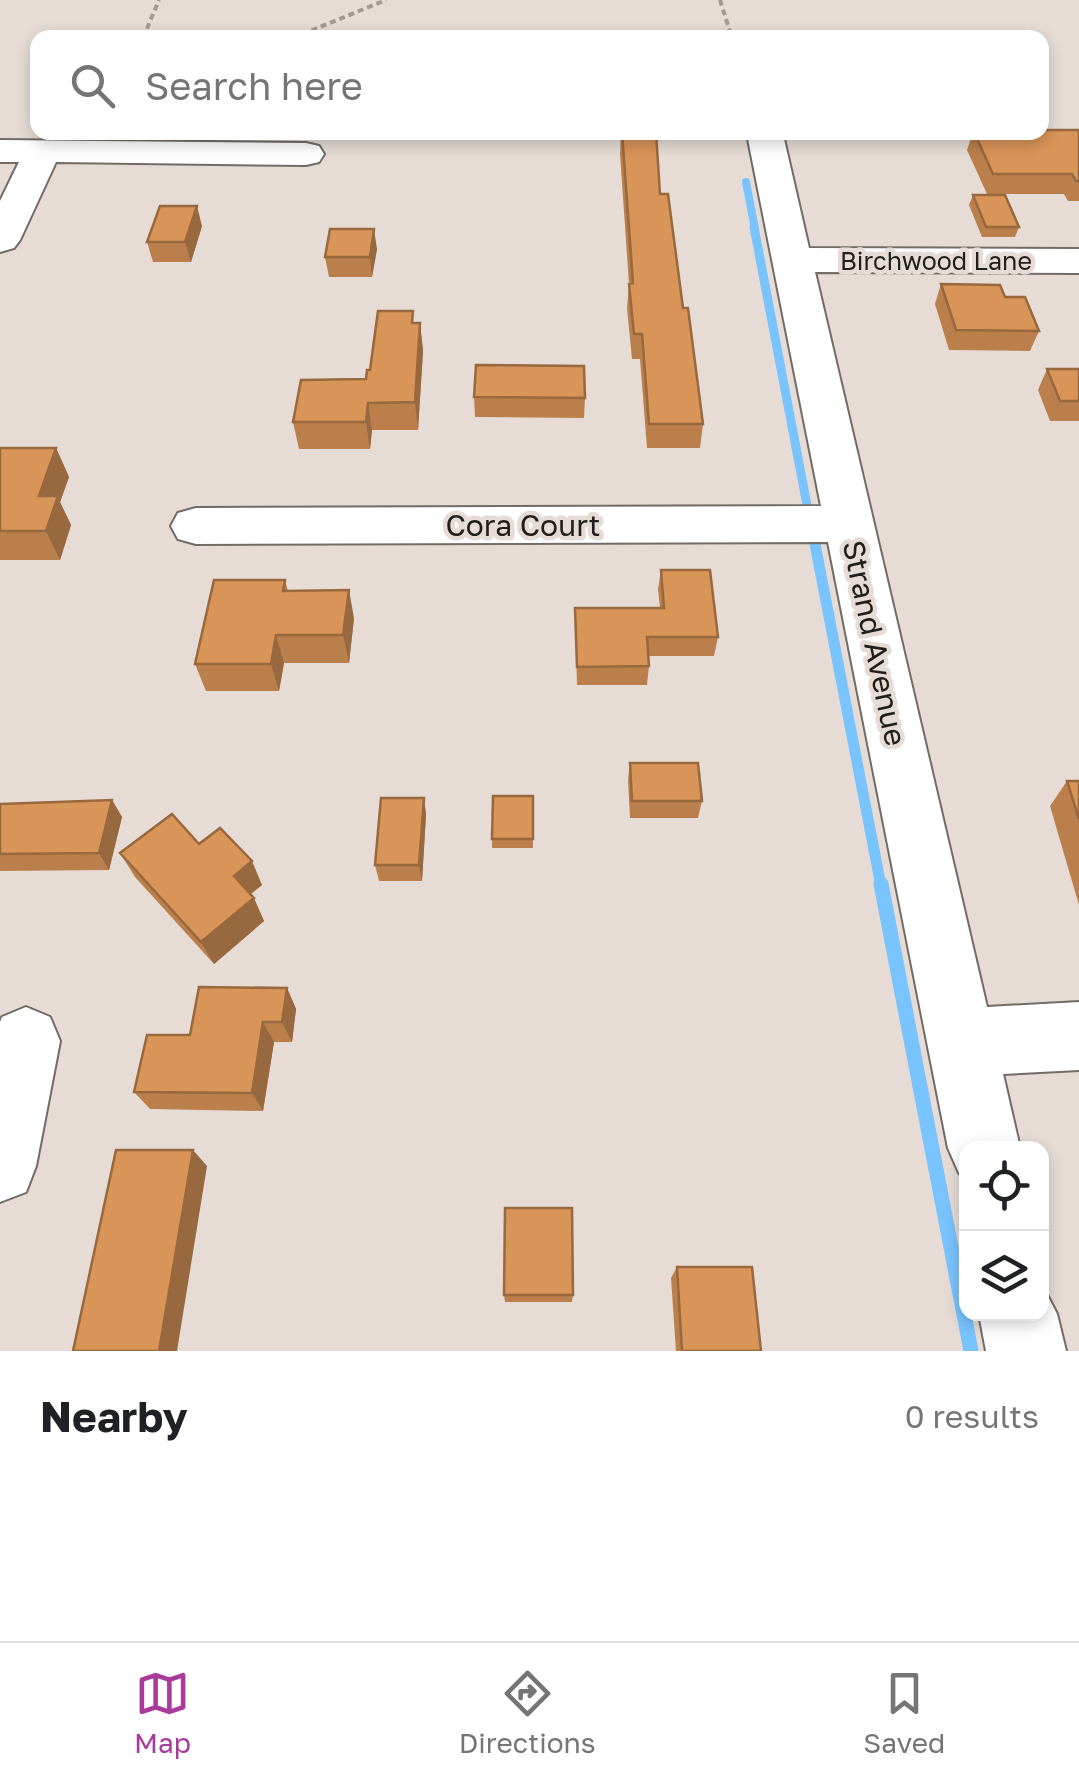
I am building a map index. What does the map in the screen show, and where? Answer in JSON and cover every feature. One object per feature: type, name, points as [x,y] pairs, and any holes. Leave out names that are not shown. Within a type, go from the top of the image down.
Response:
[{"type":"street","name":"Strand Avenue","points":[[790,140],[792,260],[982,1141]]},
{"type":"street","points":[[0,240],[42,150]]},
{"type":"street","points":[[0,151],[306,154]]},
{"type":"street","name":"Birchwood Lane","points":[[792,260],[1079,261]]},
{"type":"street","name":"Cora Court","points":[[196,526],[850,524]]},
{"type":"street","points":[[961,1042],[1079,1036]]},
{"type":"street","points":[[0,1166],[26,1041]]},
{"type":"street","points":[[1020,1321],[1026,1351]]},
{"type":"path","points":[[146,30],[158,0]]},
{"type":"path","points":[[313,30],[386,0]]},
{"type":"path","points":[[720,0],[729,30]]},
{"type":"building","points":[[1049,130],[1079,130],[1079,181],[1072,174],[993,174],[978,140],[1049,140]]},
{"type":"building","points":[[623,140],[657,140],[660,194],[668,194],[703,424],[649,424],[642,334],[634,334],[629,284],[633,283]]},
{"type":"building","points":[[973,195],[1005,195],[1019,227],[986,227]]},
{"type":"building","points":[[160,206],[197,206],[185,242],[147,242]]},
{"type":"building","points":[[330,229],[374,229],[370,257],[325,257]]},
{"type":"building","points":[[941,284],[1000,285],[1005,297],[1025,297],[1039,331],[956,330]]},
{"type":"building","points":[[378,311],[413,311],[412,323],[420,323],[415,402],[368,403],[366,422],[293,422],[301,380],[366,379]]},
{"type":"building","points":[[476,365],[584,366],[585,398],[474,397]]},
{"type":"building","points":[[1047,369],[1079,369],[1079,401],[1060,401]]},
{"type":"building","points":[[0,448],[56,448],[39,496],[58,496],[46,531],[0,531]]},
{"type":"building","points":[[661,570],[710,570],[718,637],[647,637],[649,666],[577,667],[575,608],[664,608]]},
{"type":"building","points":[[214,580],[285,580],[283,591],[349,590],[343,635],[276,635],[271,664],[195,664]]},
{"type":"building","points":[[630,763],[698,763],[702,801],[632,801]]},
{"type":"building","points":[[1067,781],[1079,781],[1079,819]]},
{"type":"building","points":[[493,796],[533,796],[533,839],[492,839]]},
{"type":"building","points":[[381,798],[424,798],[419,865],[375,865]]},
{"type":"building","points":[[112,800],[99,853],[0,854],[0,804]]},
{"type":"building","points":[[172,814],[199,844],[220,828],[252,861],[234,876],[254,898],[201,942],[120,853]]},
{"type":"building","points":[[199,987],[287,988],[282,1022],[263,1022],[252,1093],[134,1092],[147,1035],[190,1035]]},
{"type":"building","points":[[116,1150],[193,1150],[159,1351],[73,1351]]},
{"type":"building","points":[[505,1208],[572,1208],[573,1295],[504,1295]]},
{"type":"building","points":[[677,1267],[752,1267],[761,1351],[682,1351]]},
{"type":"waterway","points":[[746,182],[755,229]]},
{"type":"waterway","points":[[754,227],[807,505]]},
{"type":"waterway","points":[[815,544],[881,886]]},
{"type":"waterway","points":[[881,884],[971,1351]]}]
